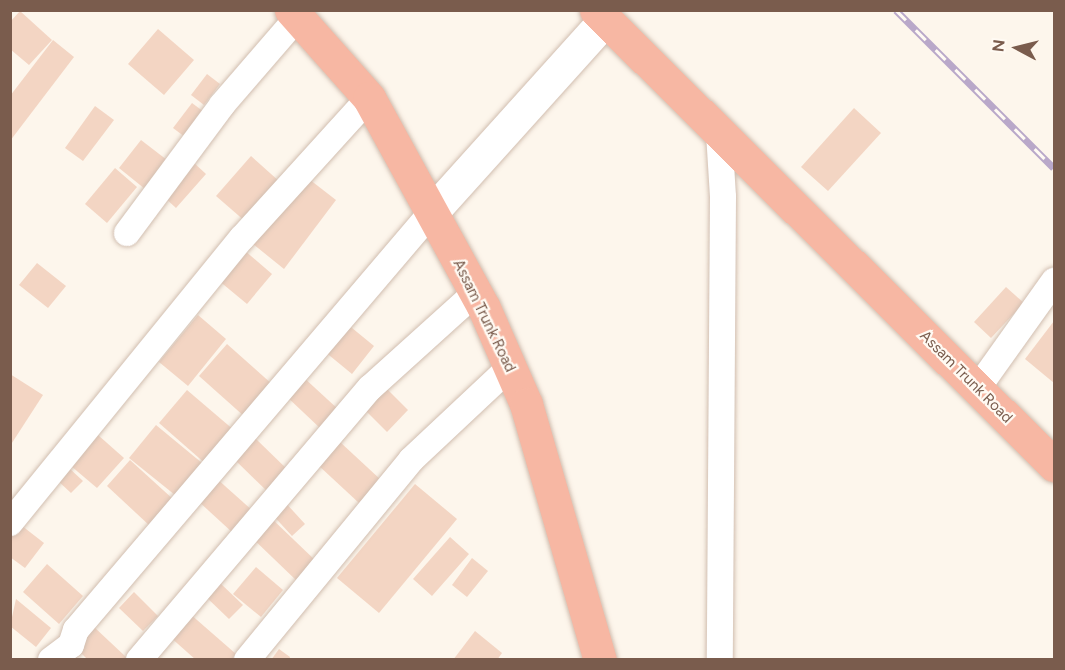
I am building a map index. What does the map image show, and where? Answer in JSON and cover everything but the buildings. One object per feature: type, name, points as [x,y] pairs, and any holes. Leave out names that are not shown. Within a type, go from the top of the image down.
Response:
[{"type":"highway","name":"Assam Trunk Road","points":[[294,14],[369,98],[475,293],[526,404],[600,660]]},
{"type":"highway","name":"Assam Trunk Road","points":[[601,15],[1054,465]]},
{"type":"street","points":[[127,232],[222,105],[294,14]]},
{"type":"street","points":[[68,655],[76,630],[601,15]]},
{"type":"street","points":[[10,523],[242,238],[369,98]]},
{"type":"street","points":[[719,132],[723,197],[720,660]]},
{"type":"street","points":[[977,389],[1054,282]]},
{"type":"street","points":[[139,660],[370,388],[475,293]]},
{"type":"street","points":[[248,660],[411,460],[510,367]]},
{"type":"railway","points":[[896,10],[1054,168]]}]
